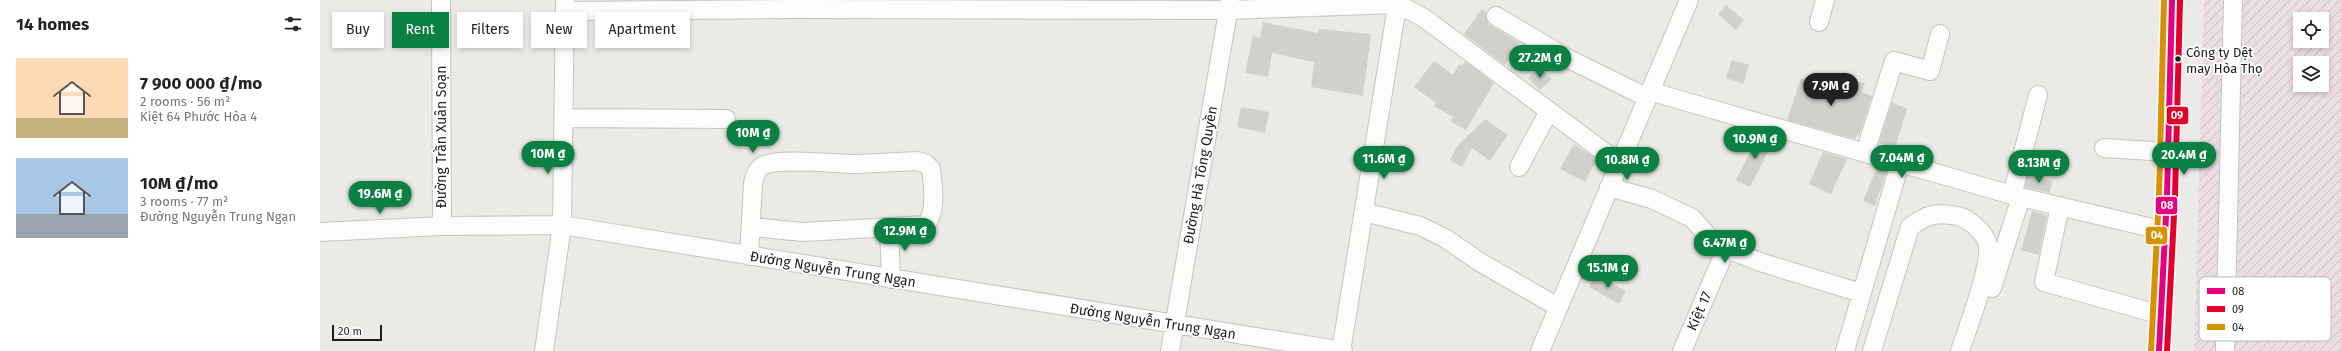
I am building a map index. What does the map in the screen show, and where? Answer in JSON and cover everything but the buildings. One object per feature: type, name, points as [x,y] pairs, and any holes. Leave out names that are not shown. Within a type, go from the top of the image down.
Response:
[{"type":"main road","points":[[2159,351],[2168,152],[2172,0]]},
{"type":"street","name":"Đường Trần Xuân Soạn","points":[[441,0],[442,226]]},
{"type":"street","points":[[1540,351],[1689,0]]},
{"type":"street","points":[[1819,22],[1826,0]]},
{"type":"street","points":[[2227,277],[2233,0]]},
{"type":"street","points":[[544,351],[562,226],[565,5],[1229,5],[1398,2],[1424,18],[1619,162]]},
{"type":"street","points":[[1342,351],[1398,2]]},
{"type":"street","name":"Đường Hà Tông Quyền","points":[[1170,351],[1229,5]]},
{"type":"street","points":[[1496,16],[1567,58],[1648,94],[2017,196],[2165,231]]},
{"type":"street","points":[[1865,153],[1894,61],[1930,71],[1940,34]]},
{"type":"street","points":[[1977,334],[2017,196],[2038,95]]},
{"type":"street","points":[[1518,167],[1549,111]]},
{"type":"street","points":[[564,118],[726,119]]},
{"type":"street","points":[[2104,148],[2168,152]]},
{"type":"street","points":[[749,256],[751,227],[755,175],[760,167],[768,164],[918,161],[926,164],[931,169],[932,210],[930,220],[926,225],[920,227],[803,232],[751,227]]},
{"type":"street","points":[[1845,351],[1900,163]]},
{"type":"street","points":[[1609,187],[1652,199],[1692,218],[1715,244],[1726,249],[1760,262],[1861,293]]},
{"type":"street","points":[[2060,206],[2044,282],[2161,314]]},
{"type":"street","points":[[1364,212],[1420,226],[1445,238],[1478,261],[1558,308]]},
{"type":"street","points":[[1872,351],[1910,227],[1924,216],[1945,214],[1963,217],[1977,227],[1987,242],[1987,265],[1960,351]]},
{"type":"street","name":"Đường Nguyễn Trung Ngạn","points":[[320,232],[442,226],[562,226],[1174,326],[1342,351]]},
{"type":"street","points":[[889,228],[891,279]]},
{"type":"street","name":"Kiệt 17","points":[[1682,351],[1726,249]]},
{"type":"street","points":[[2225,341],[2225,351]]},
{"type":"shaded area","points":[[2204,0],[2341,0],[2341,351],[2194,351]]},
{"type":"transit line","name":"04","points":[[2151,351],[2159,196],[2164,0]]},
{"type":"transit line","name":"08","points":[[2159,351],[2167,196],[2172,0]]},
{"type":"transit line","name":"09","points":[[2167,351],[2175,196],[2180,0]]},
{"type":"place","name":"Công ty Dệt may Hòa Thọ","points":[[2178,59]]}]
